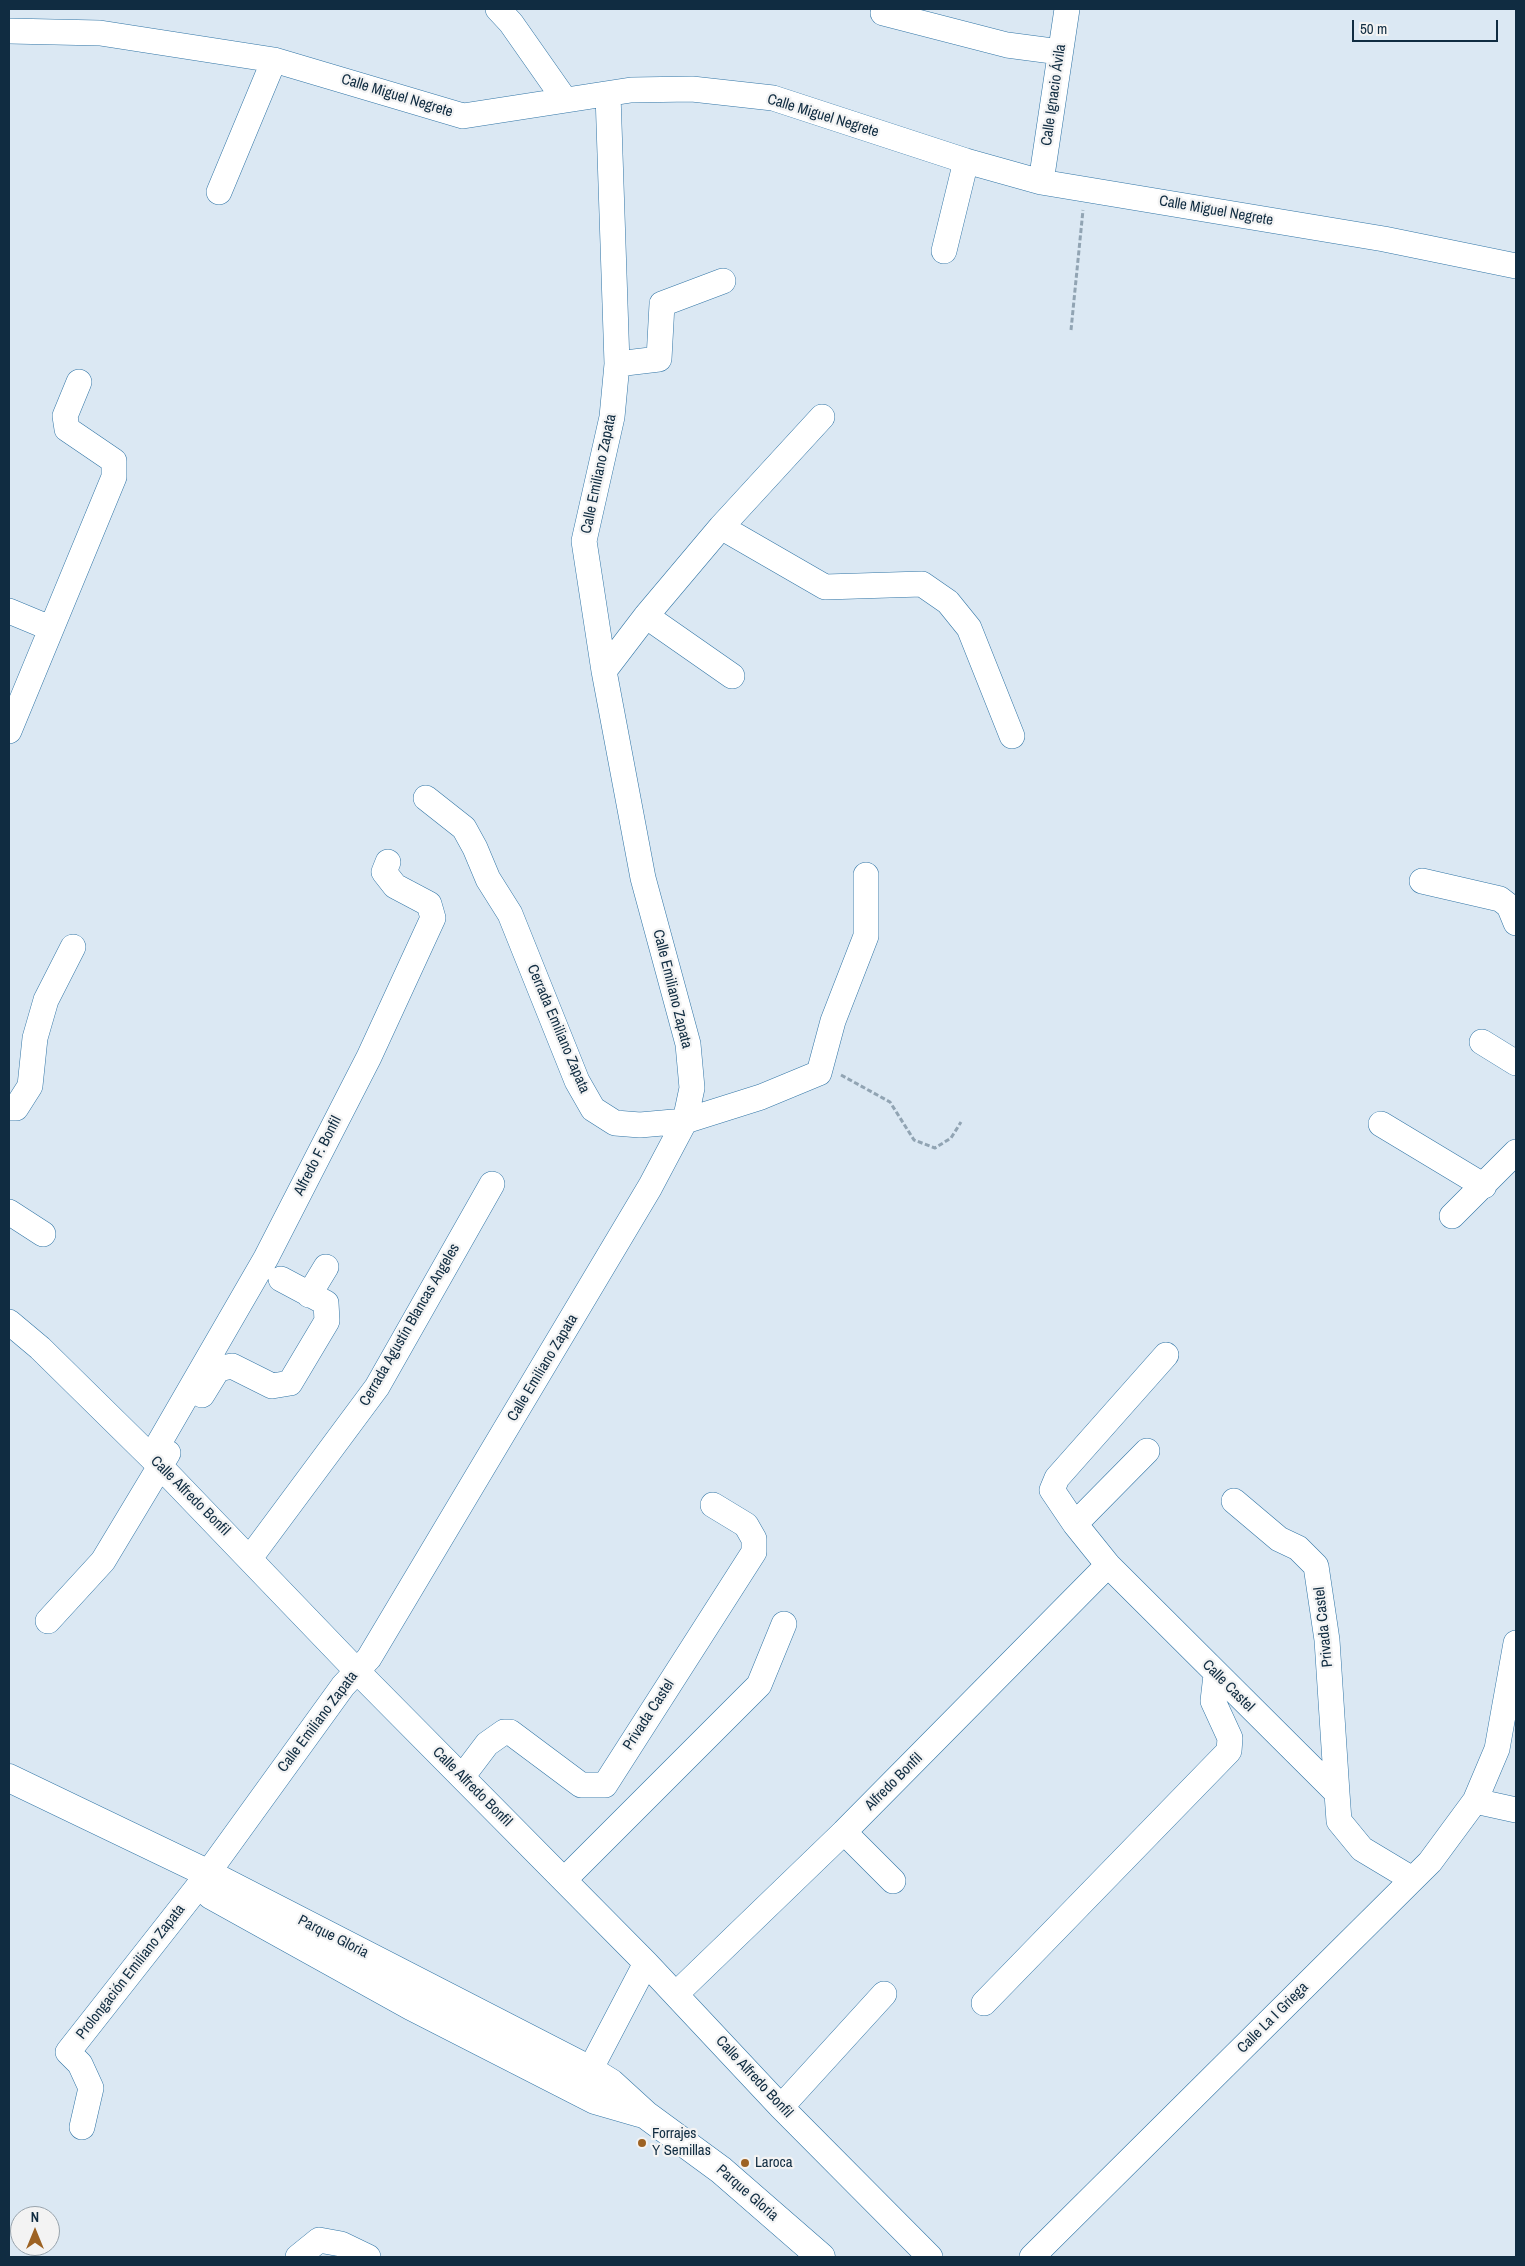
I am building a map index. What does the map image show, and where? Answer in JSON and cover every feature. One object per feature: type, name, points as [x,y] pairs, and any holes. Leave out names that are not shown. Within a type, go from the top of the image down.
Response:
[{"type":"main road","name":"Parque Gloria","points":[[9,1778],[417,1995],[595,2100],[646,2115]]},
{"type":"main road","name":"Parque Gloria","points":[[9,1799],[202,1880]]},
{"type":"main road","name":"Parque Gloria","points":[[417,1995],[590,2070],[611,2083],[646,2115],[721,2170],[821,2257]]},
{"type":"street","points":[[498,9],[511,23],[565,100]]},
{"type":"street","name":"Calle Ignacio Ávila","points":[[1041,182],[1067,9]]},
{"type":"street","points":[[883,13],[1007,45],[1060,52]]},
{"type":"street","name":"Calle Miguel Negrete","points":[[9,31],[100,33],[274,60],[463,116],[631,90],[692,89],[773,98],[966,161],[1041,182],[1384,239],[1516,266]]},
{"type":"street","points":[[219,192],[274,60]]},
{"type":"street","name":"Calle Emiliano Zapata","points":[[202,1880],[356,1670],[369,1658],[650,1187],[685,1121],[692,1088],[688,1044],[643,878],[604,671],[584,541],[612,416],[617,364],[608,94]]},
{"type":"street","points":[[944,251],[966,161]]},
{"type":"street","points":[[617,364],[659,359],[662,304],[723,281]]},
{"type":"street","points":[[9,731],[114,476],[114,461],[67,429],[65,416],[79,382]]},
{"type":"street","points":[[604,671],[646,616],[721,527],[822,418]]},
{"type":"street","points":[[721,527],[825,586],[922,584],[948,602],[969,628],[1012,736]]},
{"type":"street","points":[[9,611],[50,628]]},
{"type":"street","points":[[646,616],[732,676]]},
{"type":"street","name":"Cerrada Emiliano Zapata","points":[[426,798],[464,828],[475,848],[488,879],[510,914],[577,1081],[593,1109],[615,1123],[640,1125],[685,1121],[761,1097],[819,1073]]},
{"type":"street","name":"Alfredo F. Bonfil","points":[[156,1461],[266,1258],[369,1056],[432,918],[428,904],[395,886],[384,872],[388,862]]},
{"type":"street","points":[[819,1073],[833,1021],[866,936],[866,875]]},
{"type":"street","points":[[1422,881],[1500,899],[1509,906],[1516,923]]},
{"type":"street","points":[[9,1108],[16,1108],[30,1086],[36,1038],[46,1000],[73,946]]},
{"type":"street","points":[[1482,1042],[1516,1063]]},
{"type":"street","points":[[1381,1124],[1484,1186]]},
{"type":"street","points":[[1452,1216],[1516,1152]]},
{"type":"street","name":"Cerrada Agustín Blancas Angeles","points":[[250,1558],[377,1387],[492,1184]]},
{"type":"street","points":[[9,1212],[43,1234]]},
{"type":"street","points":[[309,1295],[326,1267]]},
{"type":"street","points":[[48,1621],[103,1561],[156,1461],[218,1369],[232,1366],[272,1386],[290,1383],[327,1321],[326,1303],[281,1280]]},
{"type":"street","name":"Calle Alfredo Bonfil","points":[[9,1322],[40,1348],[156,1461],[356,1670],[646,1963],[781,2107],[930,2257]]},
{"type":"street","name":"Calle Castel","points":[[1166,1355],[1057,1478],[1052,1490],[1075,1524],[1108,1565],[1216,1675],[1337,1793]]},
{"type":"street","points":[[1075,1524],[1146,1451]]},
{"type":"street","name":"Privada Castel","points":[[1234,1501],[1279,1539],[1298,1548],[1316,1566],[1327,1640],[1337,1793]]},
{"type":"street","name":"Privada Castel","points":[[462,1777],[487,1744],[504,1732],[510,1732],[581,1785],[605,1785],[754,1552],[754,1540],[746,1525],[712,1505]]},
{"type":"street","name":"Alfredo Bonfil","points":[[676,1994],[844,1832],[1108,1565]]},
{"type":"street","points":[[564,1880],[759,1685],[784,1624]]},
{"type":"street","points":[[1516,1643],[1497,1750],[1475,1801],[1516,1810]]},
{"type":"street","points":[[984,2003],[1229,1751],[1230,1738],[1213,1701],[1216,1675]]},
{"type":"street","points":[[1337,1793],[1339,1821],[1362,1849],[1412,1879]]},
{"type":"street","name":"Calle La I Griega","points":[[1032,2257],[1430,1862],[1475,1801]]},
{"type":"street","points":[[844,1832],[892,1881]]},
{"type":"street","name":"Prolongación Emiliano Zapata","points":[[82,2127],[91,2088],[80,2064],[68,2052],[202,1880]]},
{"type":"street","points":[[590,2070],[646,1963]]},
{"type":"street","points":[[781,2107],[884,1994]]},
{"type":"street","points":[[298,2257],[319,2240],[341,2244],[368,2257]]},
{"type":"path","points":[[1071,330],[1085,189]]},
{"type":"path","points":[[819,1073],[829,1070],[840,1074],[890,1102],[914,1140],[935,1148],[951,1138],[961,1122]]},
{"type":"place","name":"Forrajes Y Semillas","points":[[642,2143]]},
{"type":"place","name":"Laroca","points":[[745,2163]]}]
